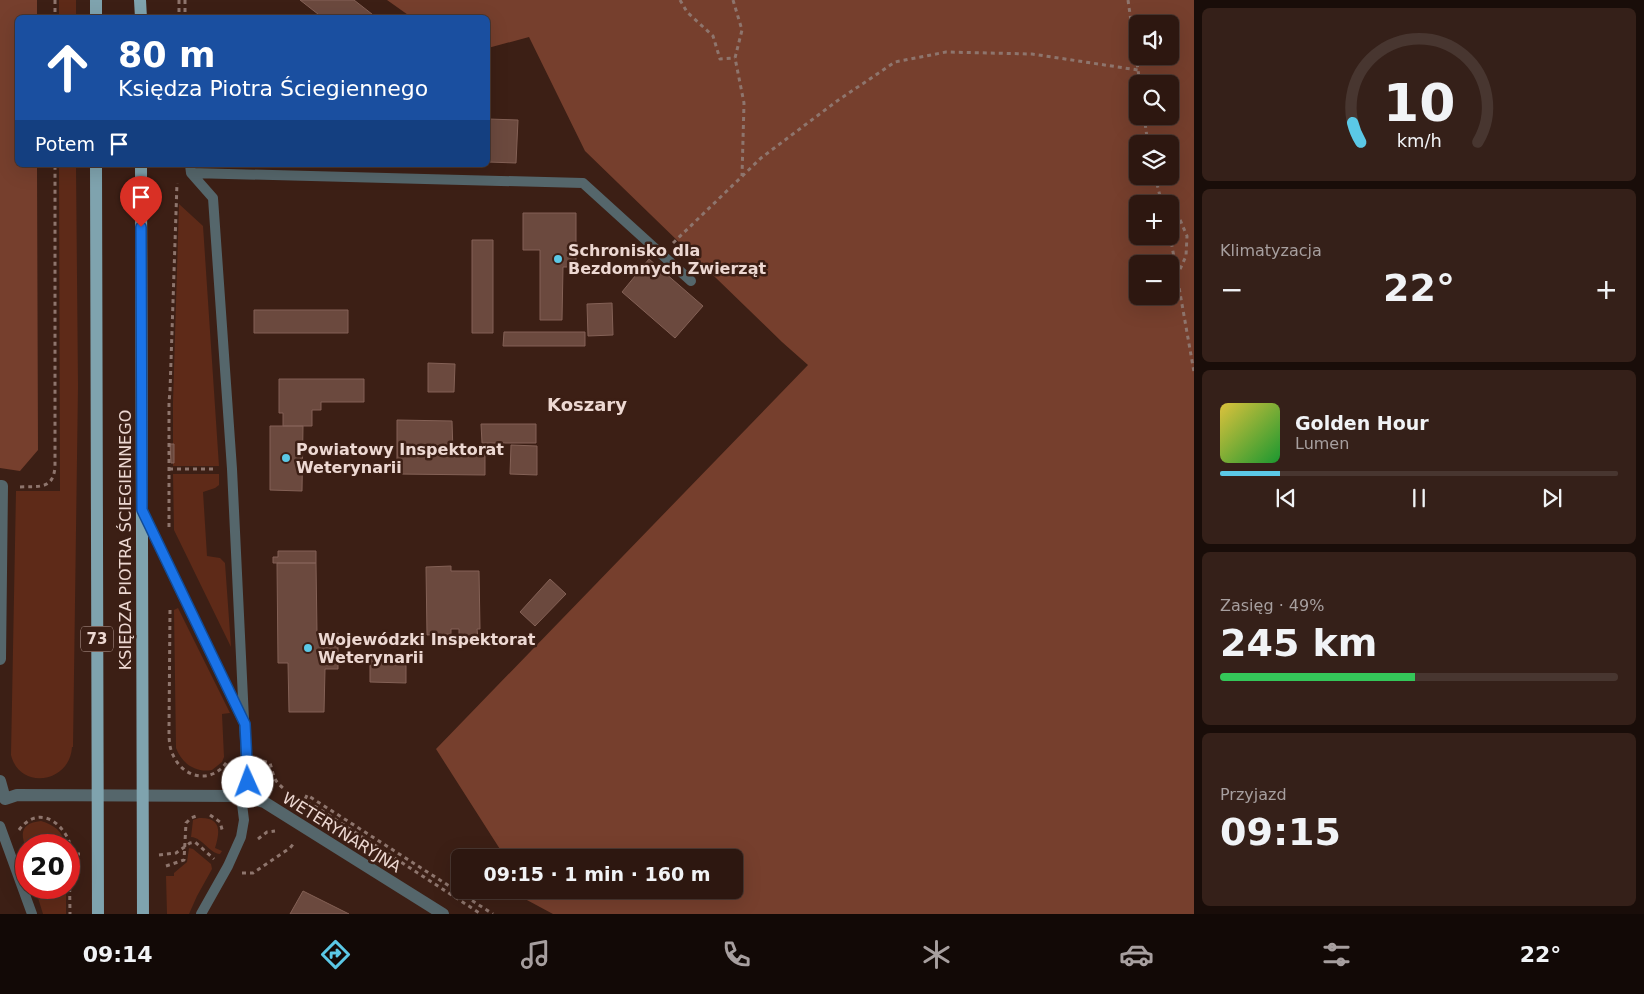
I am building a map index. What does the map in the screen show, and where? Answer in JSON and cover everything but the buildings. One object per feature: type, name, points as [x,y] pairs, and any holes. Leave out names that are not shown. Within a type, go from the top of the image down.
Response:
[{"type":"main road","points":[[96,0],[96,15]]},
{"type":"main road","points":[[140,0],[140,15]]},
{"type":"main road","name":"KSIĘDZA PIOTRA ŚCIEGIENNEGO","points":[[96,167],[98,914]]},
{"type":"main road","name":"KSIĘDZA PIOTRA ŚCIEGIENNEGO","points":[[141,167],[143,914]]},
{"type":"street","points":[[0,659],[1,486]]},
{"type":"street","points":[[0,781],[3,802]]},
{"type":"street","name":"WETERYNARYJNA","points":[[3,802],[17,795],[241,796],[264,802],[443,914]]},
{"type":"lane","points":[[191,169],[583,183],[691,281]]},
{"type":"lane","points":[[191,169],[213,198],[232,479],[248,782],[241,796],[244,820],[241,837],[228,866],[200,914]]},
{"type":"lane","points":[[142,510],[245,724]]},
{"type":"lane","points":[[0,826],[32,914]]},
{"type":"path","points":[[55,0],[55,15]]},
{"type":"path","points":[[179,0],[179,15]]},
{"type":"path","points":[[185,0],[185,15]]},
{"type":"path","points":[[680,0],[687,12],[713,36],[720,58],[735,58]]},
{"type":"path","points":[[733,0],[742,30],[735,58],[744,103],[742,176]]},
{"type":"path","points":[[1128,0],[1139,75]]},
{"type":"path","points":[[670,246],[761,158],[895,62],[946,52],[1032,54],[1138,70]]},
{"type":"path","points":[[1,486],[41,486],[50,483],[54,476],[55,167]]},
{"type":"path","points":[[169,529],[168,402],[175,260],[176,174]]},
{"type":"path","points":[[1179,217],[1187,236],[1186,256],[1179,272]]},
{"type":"path","points":[[1179,287],[1194,372]]},
{"type":"path","points":[[169,469],[219,469]]},
{"type":"path","points":[[170,606],[170,747],[173,756],[187,773],[201,776],[216,774],[229,760],[229,752]]},
{"type":"path","points":[[263,761],[270,763],[273,775],[278,783],[481,914]]},
{"type":"path","points":[[301,809],[307,795],[493,914]]},
{"type":"path","points":[[186,823],[191,818],[206,814],[220,822],[223,835]]},
{"type":"path","points":[[166,866],[184,860],[187,815]]},
{"type":"path","points":[[18,834],[24,823],[31,818],[47,818],[59,824],[66,834]]},
{"type":"path","points":[[253,846],[267,832],[275,830],[280,832]]},
{"type":"path","points":[[241,873],[253,873],[290,848],[300,836]]},
{"type":"path","points":[[142,855],[176,854],[185,846],[195,842],[216,861]]},
{"type":"path","points":[[80,854],[98,855]]},
{"type":"path","points":[[70,899],[70,914]]},
{"type":"shaded area","points":[[0,0],[37,0],[37,15],[15,15],[15,167],[37,167],[38,450],[20,471],[0,468]]},
{"type":"shaded area","points":[[59,0],[76,0],[76,15],[59,15]]},
{"type":"shaded area","points":[[387,0],[1194,0],[1194,914],[553,914],[525,899],[743,899],[743,849],[500,849],[436,749],[808,365],[585,151],[529,37],[490,47],[490,15],[408,15]]},
{"type":"shaded area","points":[[59,167],[76,167],[78,386],[73,747],[69,759],[63,768],[54,775],[34,778],[24,774],[16,766],[11,755],[16,491],[60,491]]},
{"type":"shaded area","points":[[179,204],[203,226],[219,466],[173,466]]},
{"type":"shaded area","points":[[173,474],[219,474],[219,485],[203,492],[207,556],[220,558],[225,563],[231,647],[174,530]]},
{"type":"shaded area","points":[[178,608],[230,713],[222,714],[224,757],[222,762],[212,770],[200,770],[190,766],[182,759],[176,748],[174,610]]},
{"type":"shaded area","points":[[199,818],[212,820],[218,827],[215,848],[222,851],[220,854],[191,837],[193,820]]},
{"type":"shaded area","points":[[41,821],[50,824],[61,834],[23,834],[26,826]]},
{"type":"shaded area","points":[[189,848],[193,849],[211,864],[212,869],[189,914],[167,914],[166,876],[174,876],[174,873],[187,862]]},
{"type":"shaded area","points":[[38,899],[66,899],[66,914],[43,914]]},
{"type":"place","name":"Schronisko dla Bezdomnych Zwierząt","points":[[558,259]]},
{"type":"place","name":"Powiatowy Inspektorat Weterynarii","points":[[286,458]]},
{"type":"place","name":"Wojewódzki Inspektorat Weterynarii","points":[[308,648]]},
{"type":"district","name":"Koszary","points":[[587,405]]},
{"type":"route","points":[[141,227],[142,510],[245,724],[248,782]]}]
